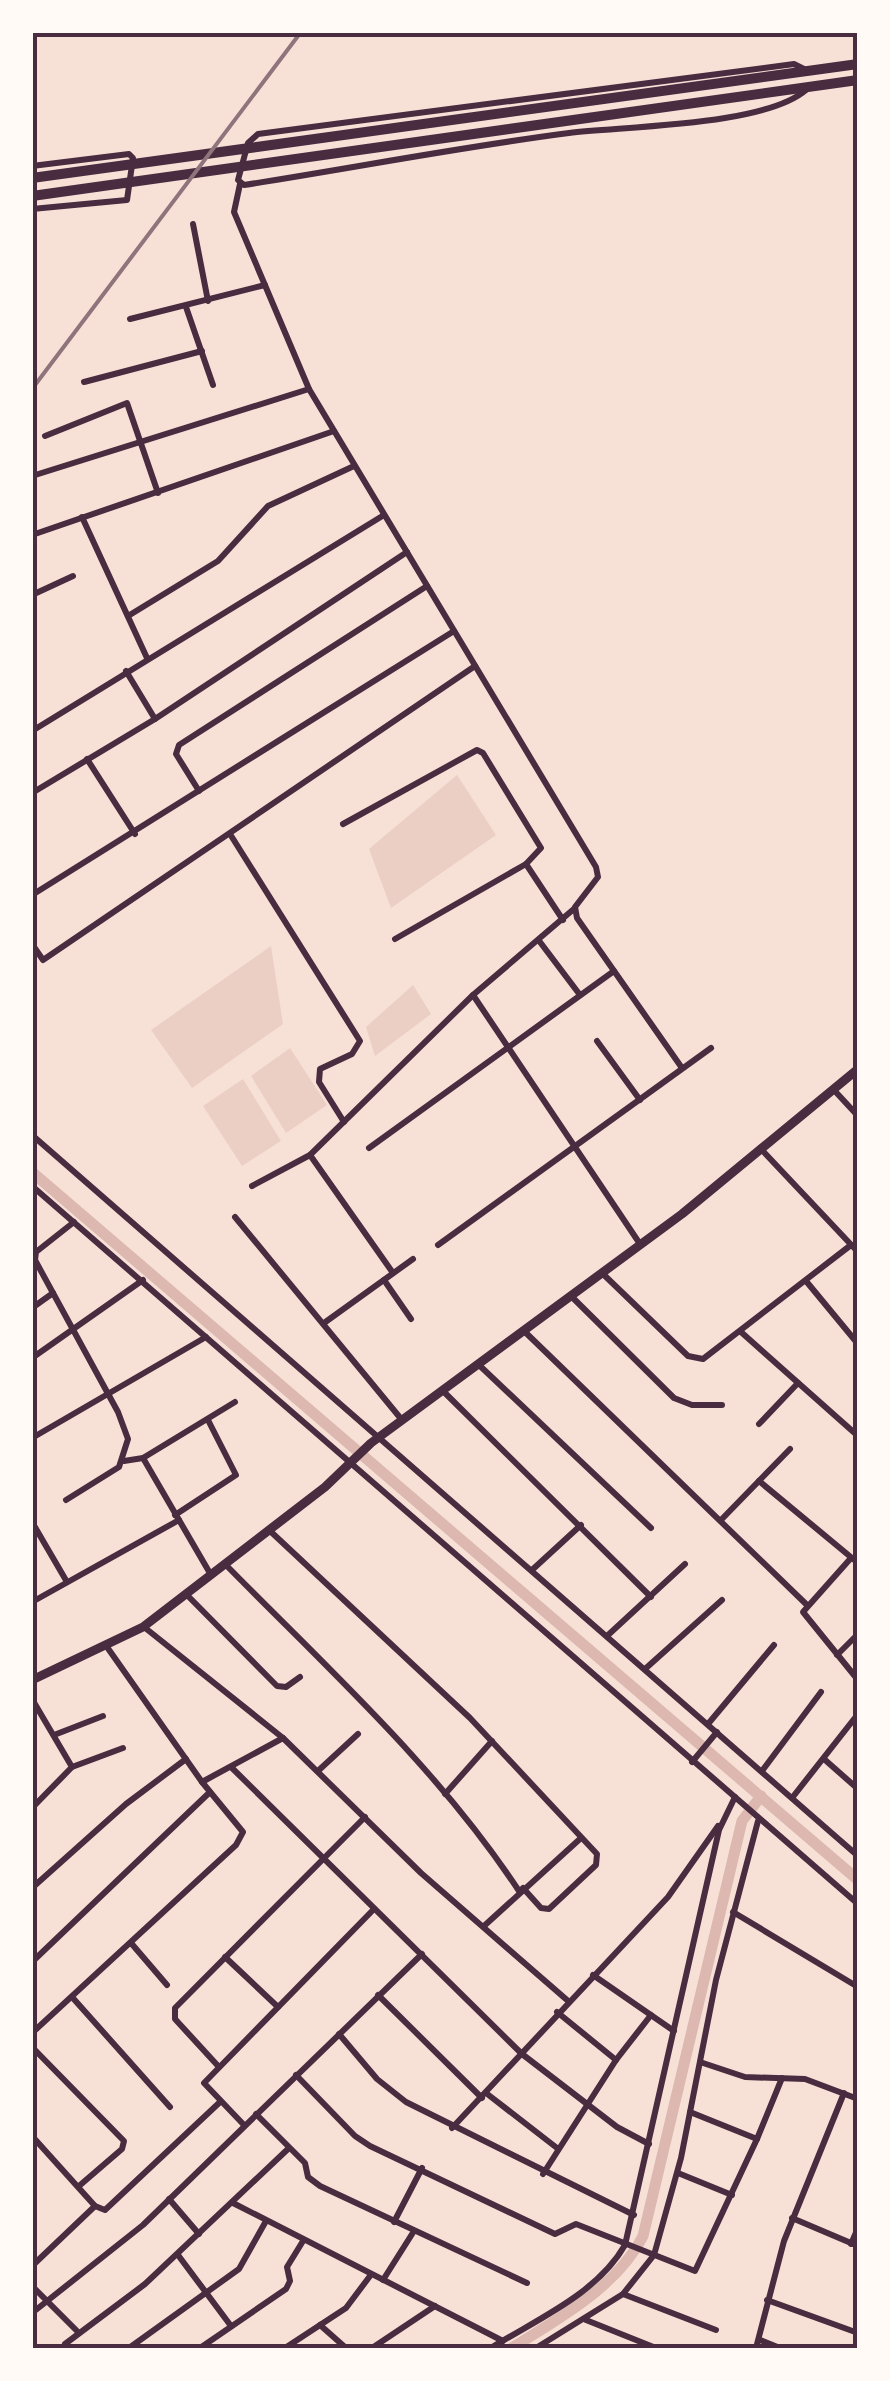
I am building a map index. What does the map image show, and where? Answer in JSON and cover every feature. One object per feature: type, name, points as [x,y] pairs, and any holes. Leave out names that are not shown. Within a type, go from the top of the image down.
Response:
[{"type":"main road","points":[[32,178],[858,64]]},
{"type":"main road","points":[[32,196],[858,80]]},
{"type":"street","points":[[252,1186],[310,1155],[473,995],[540,942],[594,886],[596,867],[309,389],[234,212],[248,143],[258,134],[794,64],[808,70]]},
{"type":"street","points":[[240,184],[570,133],[722,117],[791,102],[811,86]]},
{"type":"street","points":[[32,166],[129,154],[134,158],[128,200],[32,209]]},
{"type":"street","points":[[193,224],[208,301]]},
{"type":"street","points":[[130,319],[265,285]]},
{"type":"street","points":[[186,306],[213,386]]},
{"type":"street","points":[[84,382],[202,351]]},
{"type":"street","points":[[32,476],[309,389]]},
{"type":"street","points":[[46,436],[124,402],[143,443],[158,493]]},
{"type":"street","points":[[32,535],[334,430]]},
{"type":"street","points":[[128,616],[218,561],[268,506],[354,466]]},
{"type":"street","points":[[32,731],[384,515]]},
{"type":"street","points":[[82,516],[147,658]]},
{"type":"street","points":[[32,793],[155,719],[407,552]]},
{"type":"street","points":[[32,595],[73,576]]},
{"type":"street","points":[[199,790],[176,754],[179,746],[427,586]]},
{"type":"street","points":[[32,894],[135,834],[454,632]]},
{"type":"street","points":[[32,944],[42,960],[475,666]]},
{"type":"street","points":[[126,671],[155,719]]},
{"type":"street","points":[[343,824],[477,750],[483,752],[541,848],[526,864],[395,938]]},
{"type":"street","points":[[87,758],[135,834]]},
{"type":"street","points":[[230,834],[360,1041],[352,1054],[320,1069],[319,1082],[344,1122]]},
{"type":"street","points":[[526,864],[563,920]]},
{"type":"street","points":[[576,907],[577,918],[682,1068]]},
{"type":"street","points":[[540,942],[580,995]]},
{"type":"street","points":[[368,1148],[614,971]]},
{"type":"street","points":[[473,995],[640,1244]]},
{"type":"street","points":[[597,1041],[640,1100]]},
{"type":"street","points":[[438,1245],[711,1048]]},
{"type":"street","points":[[32,1680],[107,1647],[143,1626],[269,1530],[375,1440],[640,1244],[858,1069]]},
{"type":"street","points":[[832,1089],[858,1116]]},
{"type":"street","points":[[32,1135],[375,1440],[532,1570],[858,1856]]},
{"type":"street","points":[[760,1148],[858,1252]]},
{"type":"street","points":[[310,1155],[393,1273]]},
{"type":"street","points":[[32,1186],[353,1461],[858,1904]]},
{"type":"street","points":[[235,1218],[402,1420]]},
{"type":"street","points":[[74,1222],[34,1256],[126,1429],[124,1461]]},
{"type":"street","points":[[602,1273],[696,1360],[741,1332],[851,1245]]},
{"type":"street","points":[[324,1323],[413,1259]]},
{"type":"street","points":[[32,1358],[144,1280]]},
{"type":"street","points":[[384,1280],[410,1319]]},
{"type":"street","points":[[806,1280],[858,1344]]},
{"type":"street","points":[[32,1308],[53,1293]]},
{"type":"street","points":[[571,1296],[674,1398],[692,1406],[722,1405]]},
{"type":"street","points":[[524,1331],[807,1605]]},
{"type":"street","points":[[741,1332],[858,1436]]},
{"type":"street","points":[[32,1438],[206,1337]]},
{"type":"street","points":[[479,1365],[651,1528]]},
{"type":"street","points":[[760,1424],[798,1383]]},
{"type":"street","points":[[443,1391],[651,1597]]},
{"type":"street","points":[[66,1500],[124,1461],[143,1458],[235,1402]]},
{"type":"street","points":[[32,1602],[177,1517],[236,1476],[208,1420]]},
{"type":"street","points":[[721,1520],[790,1449]]},
{"type":"street","points":[[143,1458],[210,1575]]},
{"type":"street","points":[[759,1481],[854,1560],[807,1605],[803,1615],[858,1680]]},
{"type":"street","points":[[32,1522],[36,1537],[67,1582]]},
{"type":"street","points":[[532,1570],[581,1526]]},
{"type":"street","points":[[225,1564],[405,1746],[521,1890],[541,1908],[549,1909],[596,1866],[597,1854],[492,1741],[269,1530]]},
{"type":"street","points":[[607,1636],[686,1564]]},
{"type":"street","points":[[186,1594],[277,1686],[286,1687],[300,1677]]},
{"type":"street","points":[[645,1669],[722,1600]]},
{"type":"street","points":[[143,1626],[319,1770],[420,1874],[567,2000]]},
{"type":"street","points":[[837,1655],[858,1634]]},
{"type":"street","points":[[708,1724],[774,1645]]},
{"type":"street","points":[[32,2033],[241,1838],[241,1826],[202,1782],[107,1647]]},
{"type":"street","points":[[762,1772],[821,1692]]},
{"type":"street","points":[[32,1699],[72,1766]]},
{"type":"street","points":[[792,1798],[858,1714]]},
{"type":"street","points":[[54,1735],[103,1716]]},
{"type":"street","points":[[695,1759],[717,1732]]},
{"type":"street","points":[[319,1770],[358,1734]]},
{"type":"street","points":[[202,1782],[282,1738]]},
{"type":"street","points":[[444,1794],[492,1741]]},
{"type":"street","points":[[32,1808],[72,1766],[123,1748]]},
{"type":"street","points":[[32,1888],[104,1822],[186,1759]]},
{"type":"street","points":[[824,1759],[858,1789]]},
{"type":"street","points":[[232,1767],[522,2054],[586,2104],[649,2144]]},
{"type":"street","points":[[32,1962],[210,1792]]},
{"type":"street","points":[[452,2128],[567,2000],[668,1897],[735,1797]]},
{"type":"street","points":[[220,2067],[173,2012],[365,1817]]},
{"type":"street","points":[[491,2348],[580,2293],[629,2246],[722,1819]]},
{"type":"street","points":[[536,2348],[623,2294],[650,2253],[678,2174],[733,1912],[758,1820]]},
{"type":"street","points":[[484,1926],[581,1838]]},
{"type":"street","points":[[244,2125],[204,2087],[374,1909]]},
{"type":"street","points":[[733,1912],[858,1987]]},
{"type":"street","points":[[131,1942],[168,1985]]},
{"type":"street","points":[[32,2313],[120,2244],[169,2199],[422,1954]]},
{"type":"street","points":[[225,1957],[278,2007]]},
{"type":"street","points":[[593,1974],[674,2031]]},
{"type":"street","points":[[378,1995],[484,2095],[557,2148]]},
{"type":"street","points":[[72,1997],[170,2108]]},
{"type":"street","points":[[557,2012],[616,2060]]},
{"type":"street","points":[[544,2174],[586,2104],[651,2015]]},
{"type":"street","points":[[339,2034],[394,2094],[452,2128],[634,2216]]},
{"type":"street","points":[[32,2047],[124,2142],[122,2149],[79,2186]]},
{"type":"street","points":[[700,2062],[744,2077],[806,2079],[858,2099]]},
{"type":"street","points":[[296,2075],[355,2136],[555,2234],[572,2223],[699,2269],[782,2078]]},
{"type":"street","points":[[780,2348],[758,2344],[767,2300],[792,2218],[844,2093]]},
{"type":"street","points":[[32,2136],[95,2206],[108,2208],[219,2103]]},
{"type":"street","points":[[690,2112],[756,2139]]},
{"type":"street","points":[[256,2114],[305,2163],[312,2181],[527,2283]]},
{"type":"street","points":[[65,2344],[178,2254],[289,2148]]},
{"type":"street","points":[[394,2222],[422,2168]]},
{"type":"street","points":[[678,2174],[732,2195]]},
{"type":"street","points":[[169,2199],[200,2234]]},
{"type":"street","points":[[233,2204],[503,2341]]},
{"type":"street","points":[[32,2266],[95,2206]]},
{"type":"street","points":[[792,2218],[854,2245],[858,2228]]},
{"type":"street","points":[[129,2348],[239,2269],[266,2221]]},
{"type":"street","points":[[383,2280],[414,2231]]},
{"type":"street","points":[[200,2348],[286,2289],[290,2281],[288,2263],[304,2240]]},
{"type":"street","points":[[178,2254],[231,2326]]},
{"type":"street","points":[[285,2348],[351,2302],[371,2275]]},
{"type":"street","points":[[32,2286],[78,2332]]},
{"type":"street","points":[[623,2294],[716,2330]]},
{"type":"street","points":[[767,2300],[858,2333]]},
{"type":"street","points":[[372,2348],[436,2305]]},
{"type":"street","points":[[585,2320],[635,2344],[656,2348]]},
{"type":"street","points":[[320,2325],[346,2348]]},
{"type":"shaded area","points":[[457,775],[496,835],[391,908],[369,849]]},
{"type":"shaded area","points":[[271,946],[283,1024],[192,1088],[151,1030]]},
{"type":"shaded area","points":[[413,985],[431,1014],[375,1056],[366,1027]]},
{"type":"shaded area","points":[[290,1048],[327,1105],[286,1133],[251,1076]]},
{"type":"shaded area","points":[[243,1079],[281,1141],[242,1166],[203,1106]]},
{"type":"waterway","points":[[32,1172],[858,1880]]},
{"type":"waterway","points":[[512,2348],[603,2286],[643,2236],[742,1821],[761,1796]]},
{"type":"railway","points":[[32,389],[301,32]]}]
